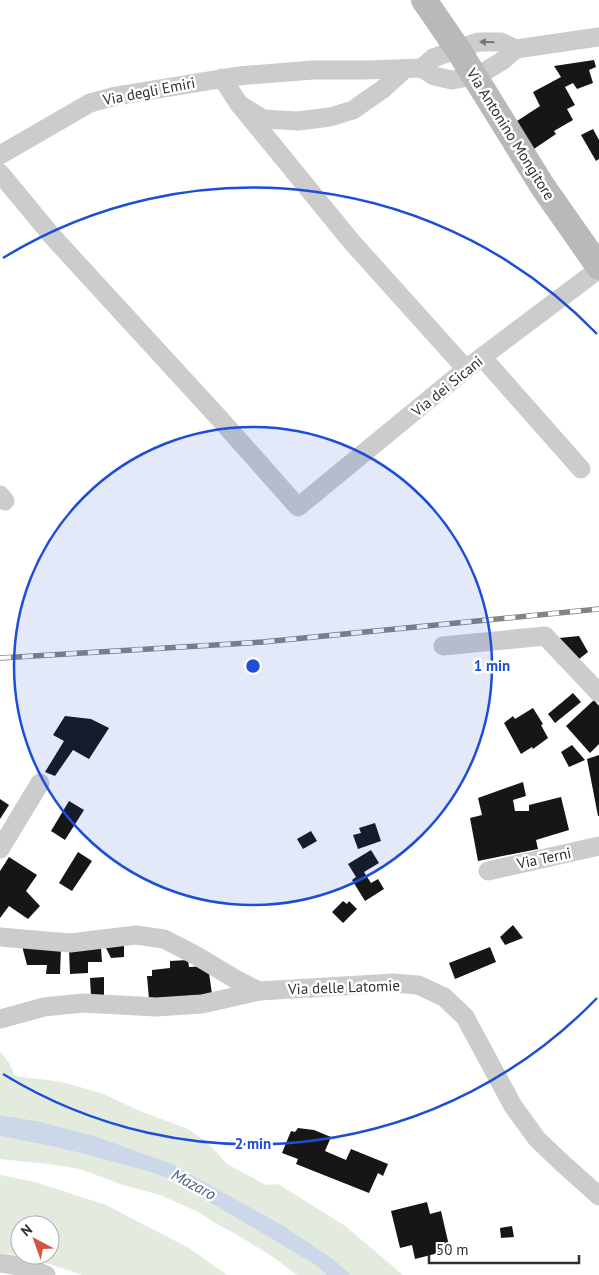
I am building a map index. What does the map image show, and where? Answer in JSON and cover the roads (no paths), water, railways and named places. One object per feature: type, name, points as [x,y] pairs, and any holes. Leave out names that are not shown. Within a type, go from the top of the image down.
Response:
[{"type":"street","name":"Via Antonino Mongitore","points":[[424,0],[457,48],[543,187],[599,268]]},
{"type":"street","name":"Via degli Emiri","points":[[0,155],[90,103],[116,96],[222,78],[313,70],[413,69],[452,80],[484,72],[516,50],[599,37]]},
{"type":"street","name":"Via degli Emiri","points":[[222,78],[239,104],[263,118],[298,121],[330,117],[353,110],[413,69],[457,48],[478,42],[500,42],[516,50]]},
{"type":"street","points":[[239,104],[351,241],[466,369]]},
{"type":"street","name":"Via dei Sicani","points":[[0,173],[52,236],[298,507],[466,369],[599,268]]},
{"type":"street","points":[[482,357],[581,468]]},
{"type":"street","points":[[443,646],[545,636],[599,693]]},
{"type":"street","points":[[0,849],[40,783]]},
{"type":"street","name":"Via Terni","points":[[488,871],[599,846]]},
{"type":"street","name":"Via delle Latomie","points":[[0,937],[70,943],[136,935],[164,939],[259,991],[393,983],[418,985],[444,997],[465,1017],[513,1106],[537,1139],[599,1196]]},
{"type":"street","points":[[0,1019],[44,1007],[83,1002],[156,1007],[202,1004],[259,991]]},
{"type":"street","points":[[0,1263],[25,1267],[46,1275]]},
{"type":"water","name":"Mazaro","points":[[0,1115],[37,1121],[97,1137],[172,1164],[284,1226],[332,1258],[351,1275],[327,1275],[317,1266],[201,1197],[181,1183],[150,1172],[92,1156],[0,1136]]},
{"type":"railway","points":[[0,658],[263,642],[599,609]]}]
